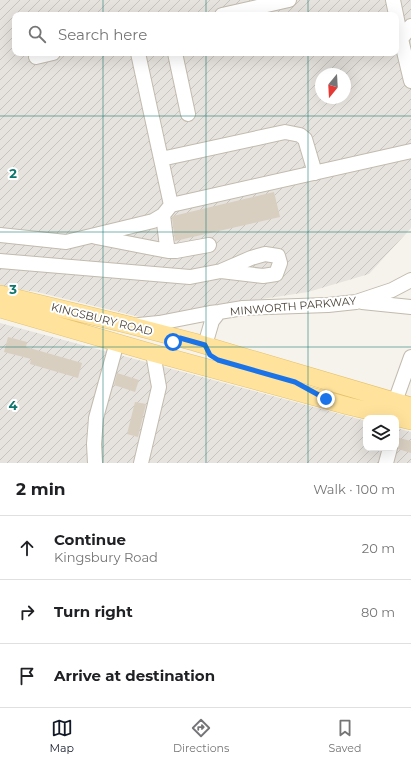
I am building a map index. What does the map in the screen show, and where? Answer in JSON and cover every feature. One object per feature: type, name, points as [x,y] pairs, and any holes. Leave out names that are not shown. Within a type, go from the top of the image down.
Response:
[{"type":"main road","name":"KINGSBURY ROAD","points":[[0,296],[129,325],[205,345],[400,414]]},
{"type":"main road","points":[[0,296],[34,310],[153,342],[153,353],[180,338]]},
{"type":"main road","name":"KINGSBURY ROAD","points":[[0,309],[153,353],[326,399],[400,414]]},
{"type":"main road","points":[[205,345],[210,355],[218,360],[295,382],[326,399]]},
{"type":"street","points":[[235,12],[289,0]]},
{"type":"street","points":[[393,0],[395,12]]},
{"type":"street","points":[[401,39],[411,26]]},
{"type":"street","points":[[399,29],[411,81]]},
{"type":"street","points":[[36,57],[40,56]]},
{"type":"street","points":[[139,56],[161,159],[167,210],[166,239],[168,251]]},
{"type":"street","points":[[176,56],[188,114]]},
{"type":"street","points":[[161,159],[285,132],[300,135],[305,139],[315,172]]},
{"type":"street","points":[[0,235],[66,242],[153,221],[167,210],[315,172],[411,151]]},
{"type":"street","points":[[91,236],[168,251],[209,245]]},
{"type":"street","points":[[0,261],[190,277],[221,271]]},
{"type":"street","name":"MINWORTH PARKWAY","points":[[129,325],[159,323],[243,308],[356,302],[392,290],[411,280]]},
{"type":"street","points":[[356,302],[411,307]]},
{"type":"street","points":[[390,305],[408,315],[411,319]]},
{"type":"street","name":"MINWORTH PARKWAY","points":[[205,345],[212,321],[219,312]]},
{"type":"street","points":[[95,463],[94,444],[96,418],[117,342]]},
{"type":"street","points":[[141,463],[159,387],[153,353]]},
{"type":"street","points":[[400,414],[403,379],[411,357]]},
{"type":"street","points":[[386,463],[389,451]]},
{"type":"shaded area","points":[[0,0],[411,0],[411,228],[369,274],[308,292],[235,303],[156,321],[37,292],[0,287]]},
{"type":"shaded area","points":[[0,323],[363,420],[363,451],[399,451],[399,429],[411,432],[411,463],[0,463]]},
{"type":"building","points":[[274,192],[280,217],[175,241],[173,216]]},
{"type":"building","points":[[8,337],[27,342],[26,347],[82,363],[78,378],[30,364],[31,359],[4,352]]},
{"type":"building","points":[[117,373],[139,380],[135,392],[114,385]]},
{"type":"building","points":[[135,402],[146,404],[138,437],[127,434]]},
{"type":"building","points":[[399,438],[411,441],[411,453],[399,449]]},
{"type":"route","points":[[173,342],[180,338],[205,345],[210,355],[218,360],[295,382],[326,399]]}]
